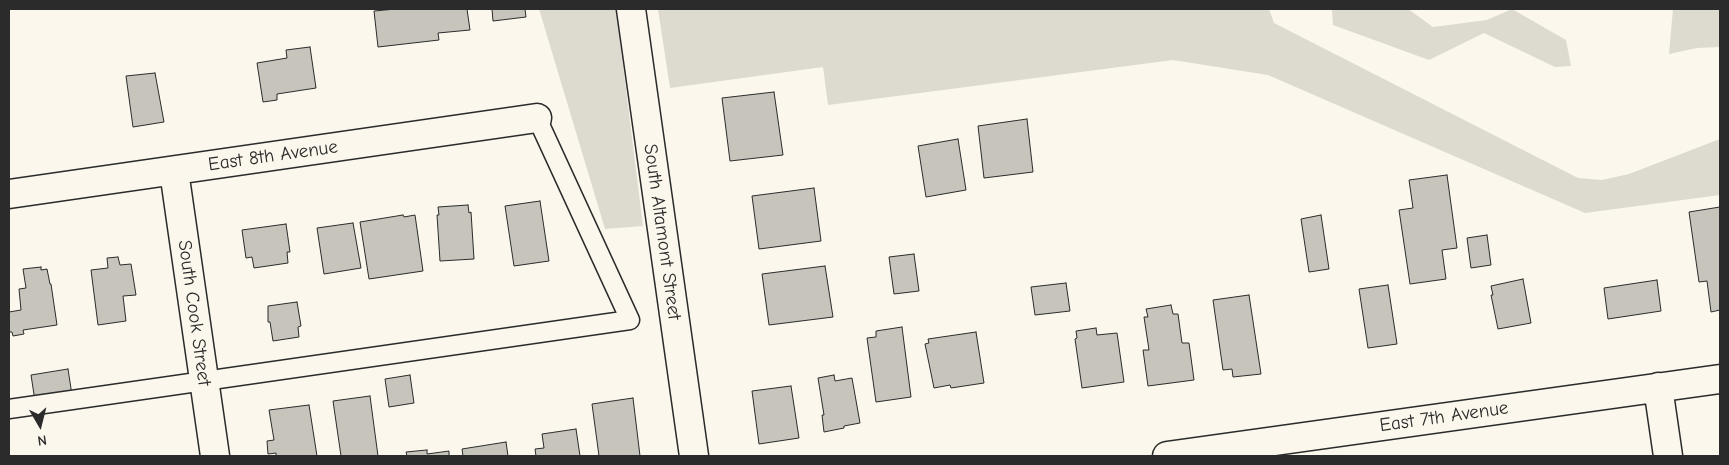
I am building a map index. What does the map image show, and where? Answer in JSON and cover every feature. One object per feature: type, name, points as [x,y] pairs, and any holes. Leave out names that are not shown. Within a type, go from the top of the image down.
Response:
[{"type":"street","name":"South Altamont Street","points":[[630,9],[694,456]]},
{"type":"street","name":"East 8th Avenue","points":[[9,194],[537,118]]},
{"type":"street","name":"South Cook Street","points":[[174,171],[215,456]]},
{"type":"street","name":"East 7th Avenue","points":[[1176,456],[1720,379]]},
{"type":"street","points":[[1658,387],[1668,456]]},
{"type":"lane","points":[[9,409],[630,320],[537,118]]},
{"type":"shaded area","points":[[539,9],[616,9],[643,226],[605,229]]},
{"type":"shaded area","points":[[658,9],[1269,9],[1274,23],[1578,178],[1602,180],[1629,174],[1720,139],[1720,195],[1585,213],[1268,75],[1173,60],[828,105],[823,67],[670,88]]},
{"type":"shaded area","points":[[1332,9],[1408,9],[1433,27],[1487,20],[1512,9],[1566,40],[1571,66],[1555,67],[1484,33],[1429,60],[1333,25]]},
{"type":"shaded area","points":[[1673,9],[1720,9],[1720,47],[1697,48],[1669,54]]},
{"type":"building","points":[[396,9],[467,9],[470,30],[438,33],[439,40],[378,47],[374,11]]},
{"type":"building","points":[[492,9],[525,9],[526,17],[493,21]]},
{"type":"building","points":[[310,47],[316,88],[277,94],[277,100],[263,102],[257,63],[287,58],[286,50]]},
{"type":"building","points":[[155,73],[164,122],[133,127],[126,76]]},
{"type":"building","points":[[774,92],[783,155],[730,161],[722,98]]},
{"type":"building","points":[[1027,119],[1033,172],[984,178],[978,126]]},
{"type":"building","points":[[958,139],[966,190],[926,197],[918,146]]},
{"type":"building","points":[[1447,175],[1457,248],[1442,250],[1446,279],[1410,284],[1399,210],[1413,208],[1409,180]]},
{"type":"building","points":[[814,188],[821,241],[759,249],[752,196]]},
{"type":"building","points":[[540,201],[549,261],[514,266],[505,206]]},
{"type":"building","points":[[468,205],[469,213],[471,212],[474,259],[440,261],[438,207]]},
{"type":"building","points":[[1720,207],[1720,310],[1711,312],[1707,281],[1699,282],[1689,212]]},
{"type":"building","points":[[403,215],[404,217],[415,215],[423,271],[369,279],[360,222]]},
{"type":"building","points":[[1321,215],[1329,269],[1309,272],[1301,219]]},
{"type":"building","points":[[353,223],[361,268],[324,274],[317,228]]},
{"type":"building","points":[[286,224],[290,252],[287,252],[288,263],[254,268],[252,257],[246,258],[242,230]]},
{"type":"building","points":[[1487,235],[1491,265],[1471,268],[1467,238]]},
{"type":"building","points":[[914,254],[919,291],[894,294],[889,257]]},
{"type":"building","points":[[118,257],[120,265],[131,264],[136,295],[123,296],[126,321],[98,325],[91,270],[108,268],[107,258]]},
{"type":"building","points":[[825,266],[833,317],[769,325],[762,274]]},
{"type":"building","points":[[41,267],[41,270],[47,269],[57,325],[23,330],[24,334],[13,336],[12,332],[9,332],[9,312],[21,310],[19,289],[26,288],[23,269]]},
{"type":"building","points":[[1523,279],[1531,323],[1498,329],[1491,286]]},
{"type":"building","points":[[1657,280],[1661,311],[1608,319],[1604,288]]},
{"type":"building","points":[[1066,283],[1070,311],[1035,315],[1031,287]]},
{"type":"building","points":[[1388,285],[1397,344],[1368,348],[1359,289]]},
{"type":"building","points":[[1249,295],[1261,374],[1233,377],[1232,369],[1223,370],[1213,300]]},
{"type":"building","points":[[297,302],[301,326],[298,327],[299,337],[273,341],[270,322],[268,322],[268,306]]},
{"type":"building","points":[[1171,305],[1173,314],[1178,314],[1182,343],[1189,343],[1194,380],[1148,386],[1143,350],[1149,350],[1144,317],[1148,317],[1146,309]]},
{"type":"building","points":[[902,327],[911,397],[876,402],[867,338],[876,337],[876,331]]},
{"type":"building","points":[[1096,328],[1097,335],[1117,333],[1124,382],[1082,388],[1075,339],[1077,338],[1076,331]]},
{"type":"building","points":[[976,332],[984,383],[951,388],[950,385],[934,388],[925,344],[929,343],[928,339]]},
{"type":"building","points":[[68,369],[72,395],[35,401],[31,375]]},
{"type":"building","points":[[410,375],[414,403],[389,407],[385,379]]},
{"type":"building","points":[[834,375],[835,381],[852,378],[860,423],[824,432],[822,415],[824,415],[818,378]]},
{"type":"building","points":[[791,386],[799,438],[759,444],[752,391]]},
{"type":"building","points":[[370,396],[378,456],[341,456],[333,401]]},
{"type":"building","points":[[633,398],[640,456],[599,456],[592,404]]},
{"type":"building","points":[[309,405],[317,456],[276,456],[276,453],[268,454],[267,441],[274,440],[269,410]]},
{"type":"building","points":[[576,429],[580,456],[536,456],[535,449],[544,448],[542,434]]},
{"type":"building","points":[[506,442],[508,456],[463,456],[462,449]]},
{"type":"building","points":[[427,450],[427,454],[449,451],[449,456],[407,456],[406,452]]}]
